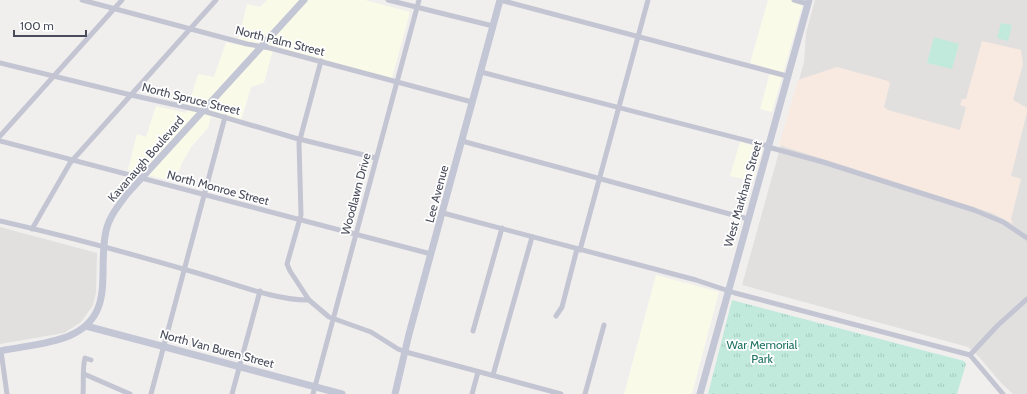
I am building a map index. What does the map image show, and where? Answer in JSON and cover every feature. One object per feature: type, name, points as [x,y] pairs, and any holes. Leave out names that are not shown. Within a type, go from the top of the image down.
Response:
[{"type":"street","name":"North Palm Street","points":[[82,0],[261,47],[321,61],[397,83],[472,102]]},
{"type":"street","points":[[0,136],[122,0]]},
{"type":"street","points":[[32,229],[70,163],[216,0]]},
{"type":"street","name":"Kavanaugh Boulevard","points":[[86,326],[94,316],[102,295],[106,231],[112,215],[127,194],[304,0]]},
{"type":"street","points":[[388,0],[493,26]]},
{"type":"street","name":"Woodlawn Drive","points":[[314,390],[419,0]]},
{"type":"street","points":[[500,0],[787,76]]},
{"type":"street","name":"Lee Avenue","points":[[395,394],[431,254],[500,0]]},
{"type":"street","points":[[556,316],[562,307],[600,179],[648,0]]},
{"type":"street","points":[[794,0],[808,2]]},
{"type":"street","name":"West Markham Street","points":[[700,394],[808,2]]},
{"type":"street","points":[[321,61],[300,139],[301,208],[288,266],[309,300],[328,317],[371,332],[398,349],[406,352],[492,375],[546,392],[561,394]]},
{"type":"street","name":"North Spruce Street","points":[[0,63],[202,111],[300,139],[376,158]]},
{"type":"street","points":[[481,72],[768,146],[823,162],[974,210],[1003,222],[1027,238]]},
{"type":"street","points":[[151,394],[225,117]]},
{"type":"street","name":"North Monroe Street","points":[[0,141],[431,254]]},
{"type":"street","points":[[462,141],[748,219]]},
{"type":"street","points":[[443,213],[970,355],[1003,394]]},
{"type":"street","points":[[0,222],[104,247],[260,291],[298,300],[309,300]]},
{"type":"street","points":[[473,331],[502,228]]},
{"type":"street","points":[[492,375],[532,237]]},
{"type":"street","points":[[232,394],[260,291]]},
{"type":"street","points":[[970,355],[998,325],[1027,299]]},
{"type":"street","points":[[585,394],[604,325]]},
{"type":"street","points":[[7,394],[0,351],[61,339],[86,326]]},
{"type":"street","name":"North Van Buren Street","points":[[86,326],[240,367],[314,390],[342,394]]},
{"type":"street","points":[[83,394],[83,369],[85,358],[91,360]]},
{"type":"street","points":[[472,394],[478,372]]},
{"type":"street","points":[[84,374],[130,394]]},
{"type":"shaded area","points":[[267,0],[365,0],[410,12],[392,78],[273,50],[264,83],[251,87],[240,125],[211,117],[208,128],[192,146],[182,163],[175,182],[128,170],[137,134],[146,137],[156,106],[186,113],[198,74],[214,77],[226,42],[237,45],[247,4],[260,7]]},
{"type":"shaded area","points":[[768,0],[804,0],[772,112],[760,109],[771,69],[750,63]]},
{"type":"shaded area","points":[[815,0],[1027,0],[1027,394],[1013,394],[968,347],[742,285],[804,62],[806,33]]},
{"type":"shaded area","points":[[982,41],[1021,50],[1023,64],[1013,100],[1027,108],[1027,112],[1011,176],[1021,179],[1011,219],[1013,224],[992,213],[779,145],[798,80],[837,67],[888,81],[890,83],[884,107],[888,110],[960,130],[966,107],[960,105],[962,99],[966,99]]},
{"type":"shaded area","points":[[740,142],[763,148],[753,181],[730,176]]},
{"type":"shaded area","points":[[0,227],[97,253],[96,293],[93,305],[81,322],[64,333],[0,344]]},
{"type":"shaded area","points":[[656,275],[719,292],[692,394],[624,394]]},
{"type":"green space","points":[[1001,23],[1012,25],[1008,41],[997,38]]},
{"type":"green space","points":[[934,37],[959,44],[952,69],[927,63]]},
{"type":"green space","name":"War Memorial Park","points":[[732,300],[964,361],[966,364],[957,394],[708,394]]}]
